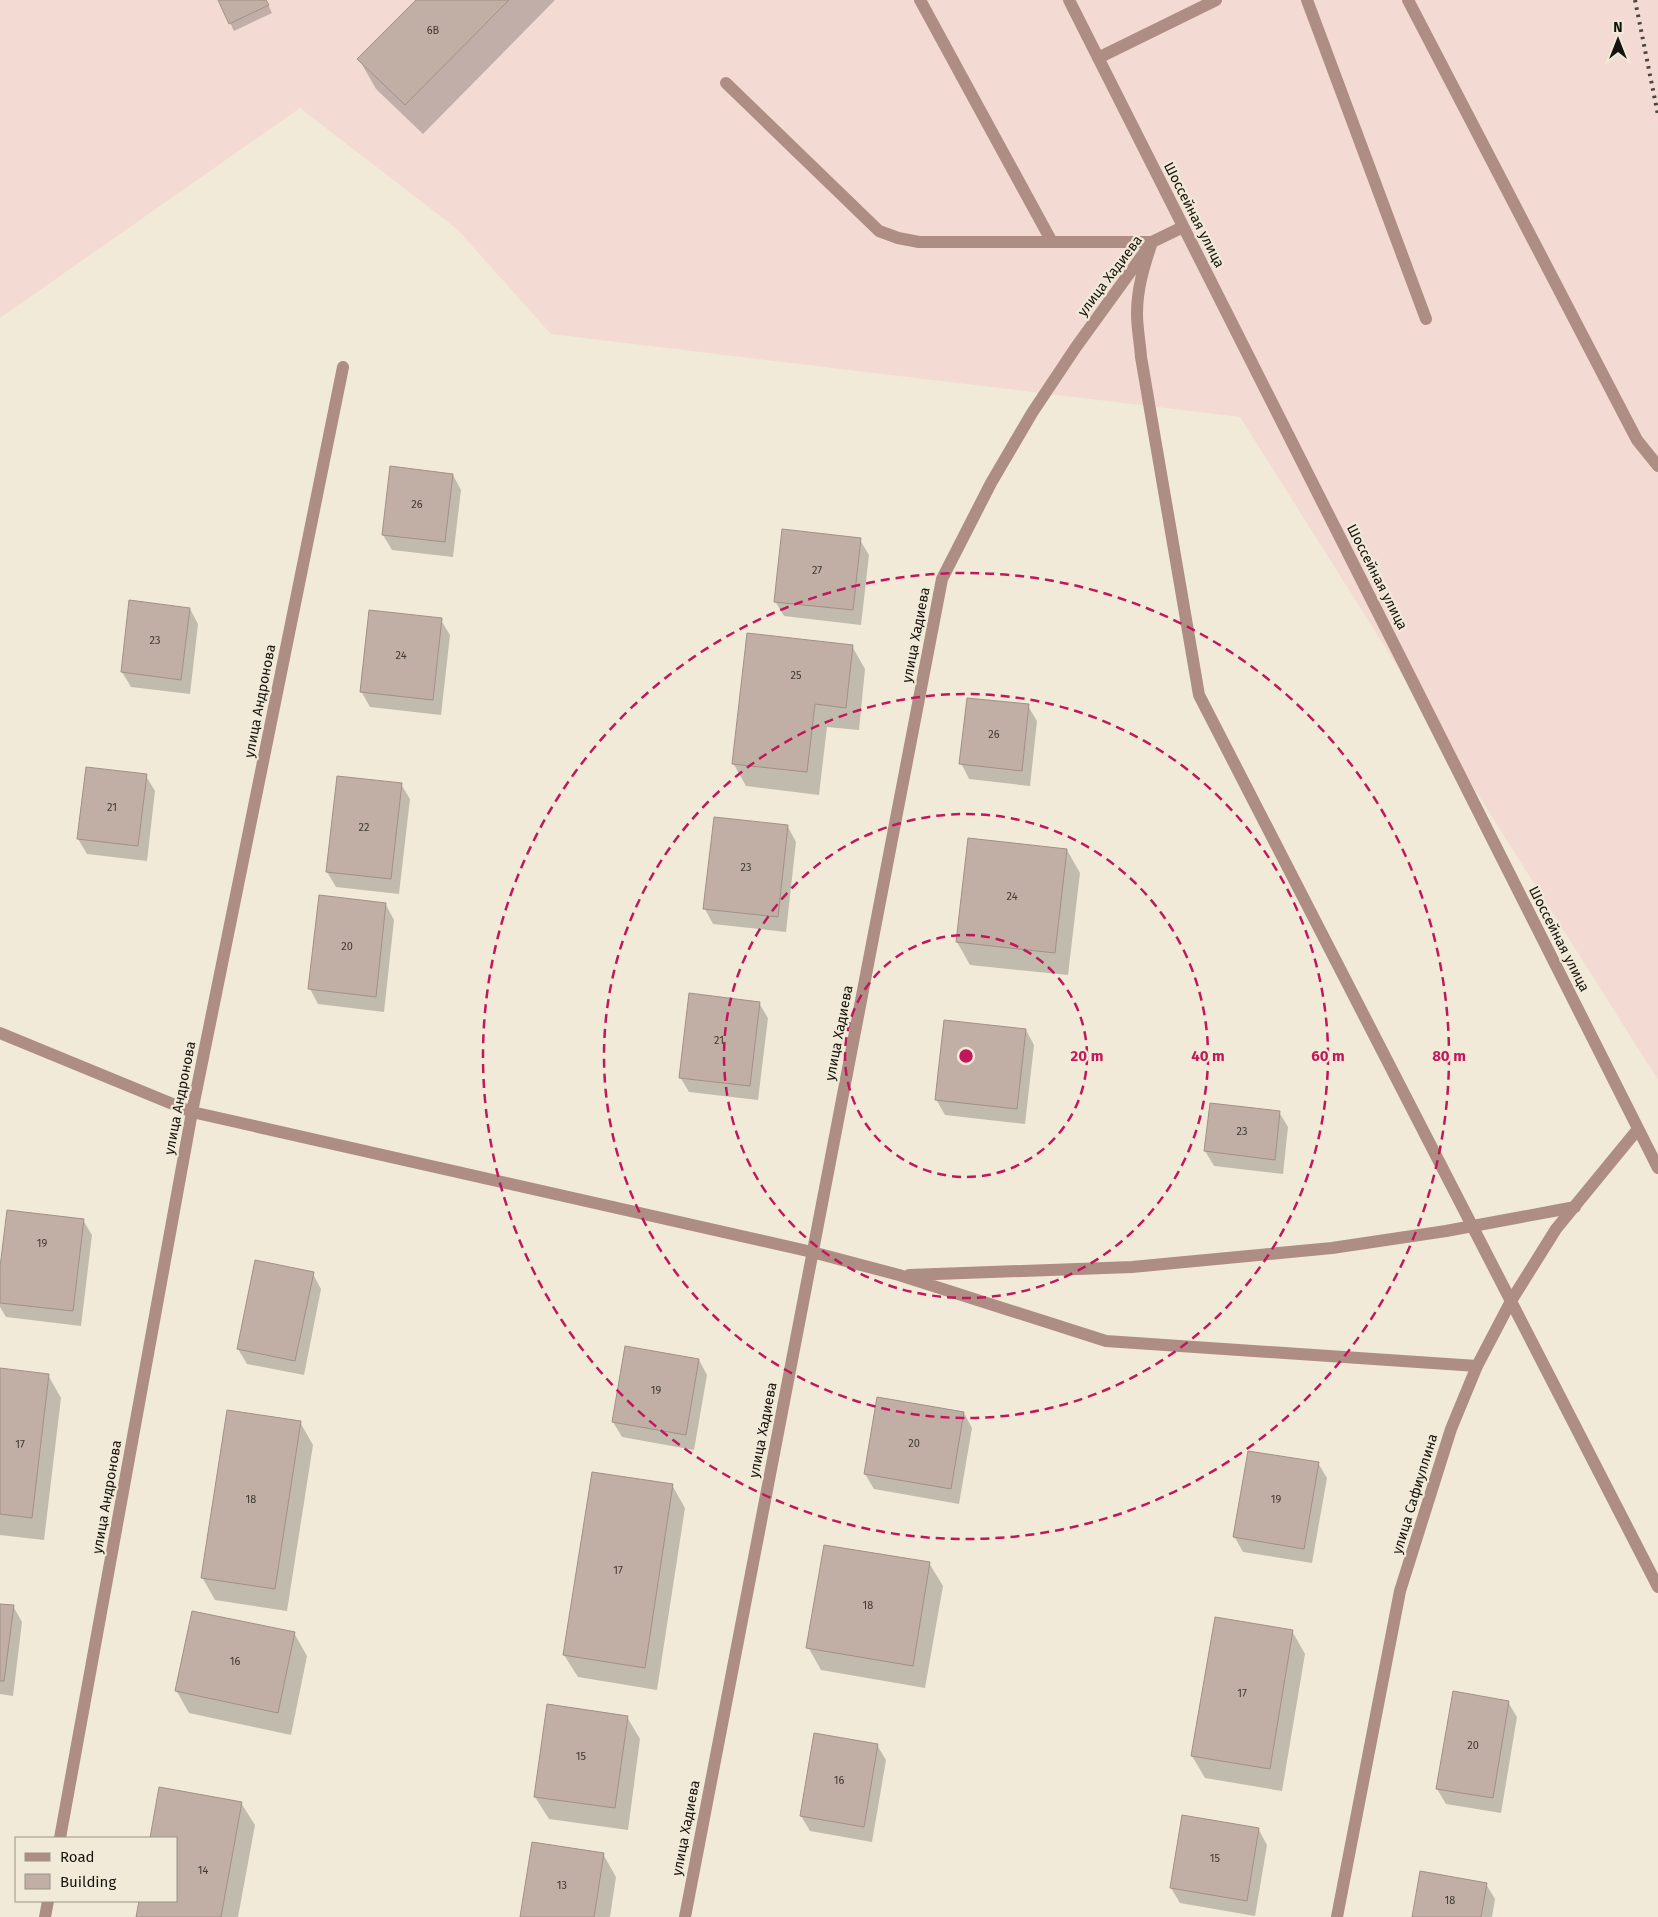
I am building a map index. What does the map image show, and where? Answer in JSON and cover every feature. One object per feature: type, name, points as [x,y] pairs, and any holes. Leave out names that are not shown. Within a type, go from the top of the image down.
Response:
[{"type":"street","points":[[920,0],[1052,242]]},
{"type":"street","name":"Шоссейная улица","points":[[1069,0],[1658,1168]]},
{"type":"street","points":[[1098,58],[1216,0]]},
{"type":"street","points":[[1307,0],[1426,319]]},
{"type":"street","points":[[1408,0],[1637,440],[1658,466]]},
{"type":"street","points":[[726,83],[879,231],[898,238],[918,242],[1152,242],[1142,272],[1138,292],[1137,316],[1141,357],[1200,695],[1658,1587]]},
{"type":"street","name":"улица Хадиева","points":[[685,1917],[942,579],[991,483],[1032,413],[1076,347],[1152,242],[1183,227]]},
{"type":"street","name":"улица Андронова","points":[[60,1837],[192,1112],[343,367]]},
{"type":"street","points":[[0,1033],[192,1112],[812,1252],[899,1275],[1106,1341],[1477,1366]]},
{"type":"street","name":"улица Сафиуллина","points":[[1336,1917],[1400,1591],[1451,1429],[1477,1366],[1511,1301],[1556,1230],[1638,1129]]},
{"type":"street","points":[[899,1275],[1132,1267],[1332,1248],[1575,1207]]},
{"type":"street","points":[[46,1917],[48,1902]]},
{"type":"shaded area","points":[[0,0],[1658,0],[1658,1080],[1240,417],[551,334],[457,229],[300,108],[0,318]]},
{"type":"building","points":[[218,0],[266,0],[269,5],[229,24]]},
{"type":"building","points":[[416,0],[509,0],[405,105],[357,59]]},
{"type":"building","points":[[390,466],[453,474],[445,542],[382,535]]},
{"type":"building","points":[[782,529],[861,538],[853,610],[774,602]]},
{"type":"building","points":[[129,600],[190,608],[181,680],[121,672]]},
{"type":"building","points":[[369,610],[442,618],[433,700],[360,692]]},
{"type":"building","points":[[747,633],[853,645],[846,708],[815,704],[807,772],[732,764]]},
{"type":"building","points":[[967,698],[1029,704],[1022,771],[959,764]]},
{"type":"building","points":[[86,767],[147,774],[138,846],[77,839]]},
{"type":"building","points":[[337,776],[402,783],[391,879],[326,872]]},
{"type":"building","points":[[714,817],[788,825],[778,917],[703,909]]},
{"type":"building","points":[[968,838],[1067,849],[1055,953],[956,942]]},
{"type":"building","points":[[319,895],[386,903],[376,997],[308,989]]},
{"type":"building","points":[[689,993],[760,1002],[750,1086],[679,1078]]},
{"type":"building","points":[[944,1020],[1026,1029],[1017,1109],[935,1100]]},
{"type":"building","points":[[1210,1103],[1280,1111],[1275,1160],[1204,1151]]},
{"type":"building","points":[[7,1210],[84,1219],[73,1311],[0,1303],[0,1267]]},
{"type":"building","points":[[255,1260],[314,1272],[295,1361],[237,1349]]},
{"type":"building","points":[[625,1346],[699,1359],[686,1435],[612,1422]]},
{"type":"building","points":[[0,1368],[49,1374],[32,1518],[0,1514]]},
{"type":"building","points":[[877,1397],[964,1412],[951,1489],[864,1474]]},
{"type":"building","points":[[227,1410],[301,1421],[275,1589],[201,1578]]},
{"type":"building","points":[[1248,1451],[1319,1462],[1304,1549],[1233,1537]]},
{"type":"building","points":[[592,1472],[673,1484],[645,1668],[563,1655]]},
{"type":"building","points":[[824,1545],[930,1562],[913,1666],[806,1648]]},
{"type":"building","points":[[0,1604],[14,1605],[4,1681],[0,1681]]},
{"type":"building","points":[[192,1611],[295,1632],[278,1713],[175,1691]]},
{"type":"building","points":[[1215,1617],[1293,1630],[1270,1769],[1191,1756]]},
{"type":"building","points":[[1453,1691],[1509,1701],[1493,1798],[1436,1789]]},
{"type":"building","points":[[547,1704],[628,1716],[615,1808],[534,1797]]},
{"type":"building","points":[[814,1733],[878,1744],[864,1827],[800,1816]]},
{"type":"building","points":[[159,1787],[242,1802],[221,1917],[136,1917],[139,1902],[178,1902],[178,1837],[150,1837]]},
{"type":"building","points":[[1182,1815],[1259,1828],[1247,1901],[1170,1888]]},
{"type":"building","points":[[532,1842],[604,1853],[594,1917],[520,1917]]},
{"type":"building","points":[[1420,1871],[1487,1883],[1481,1917],[1412,1917]]},
{"type":"railway","points":[[1635,0],[1658,115]]}]
